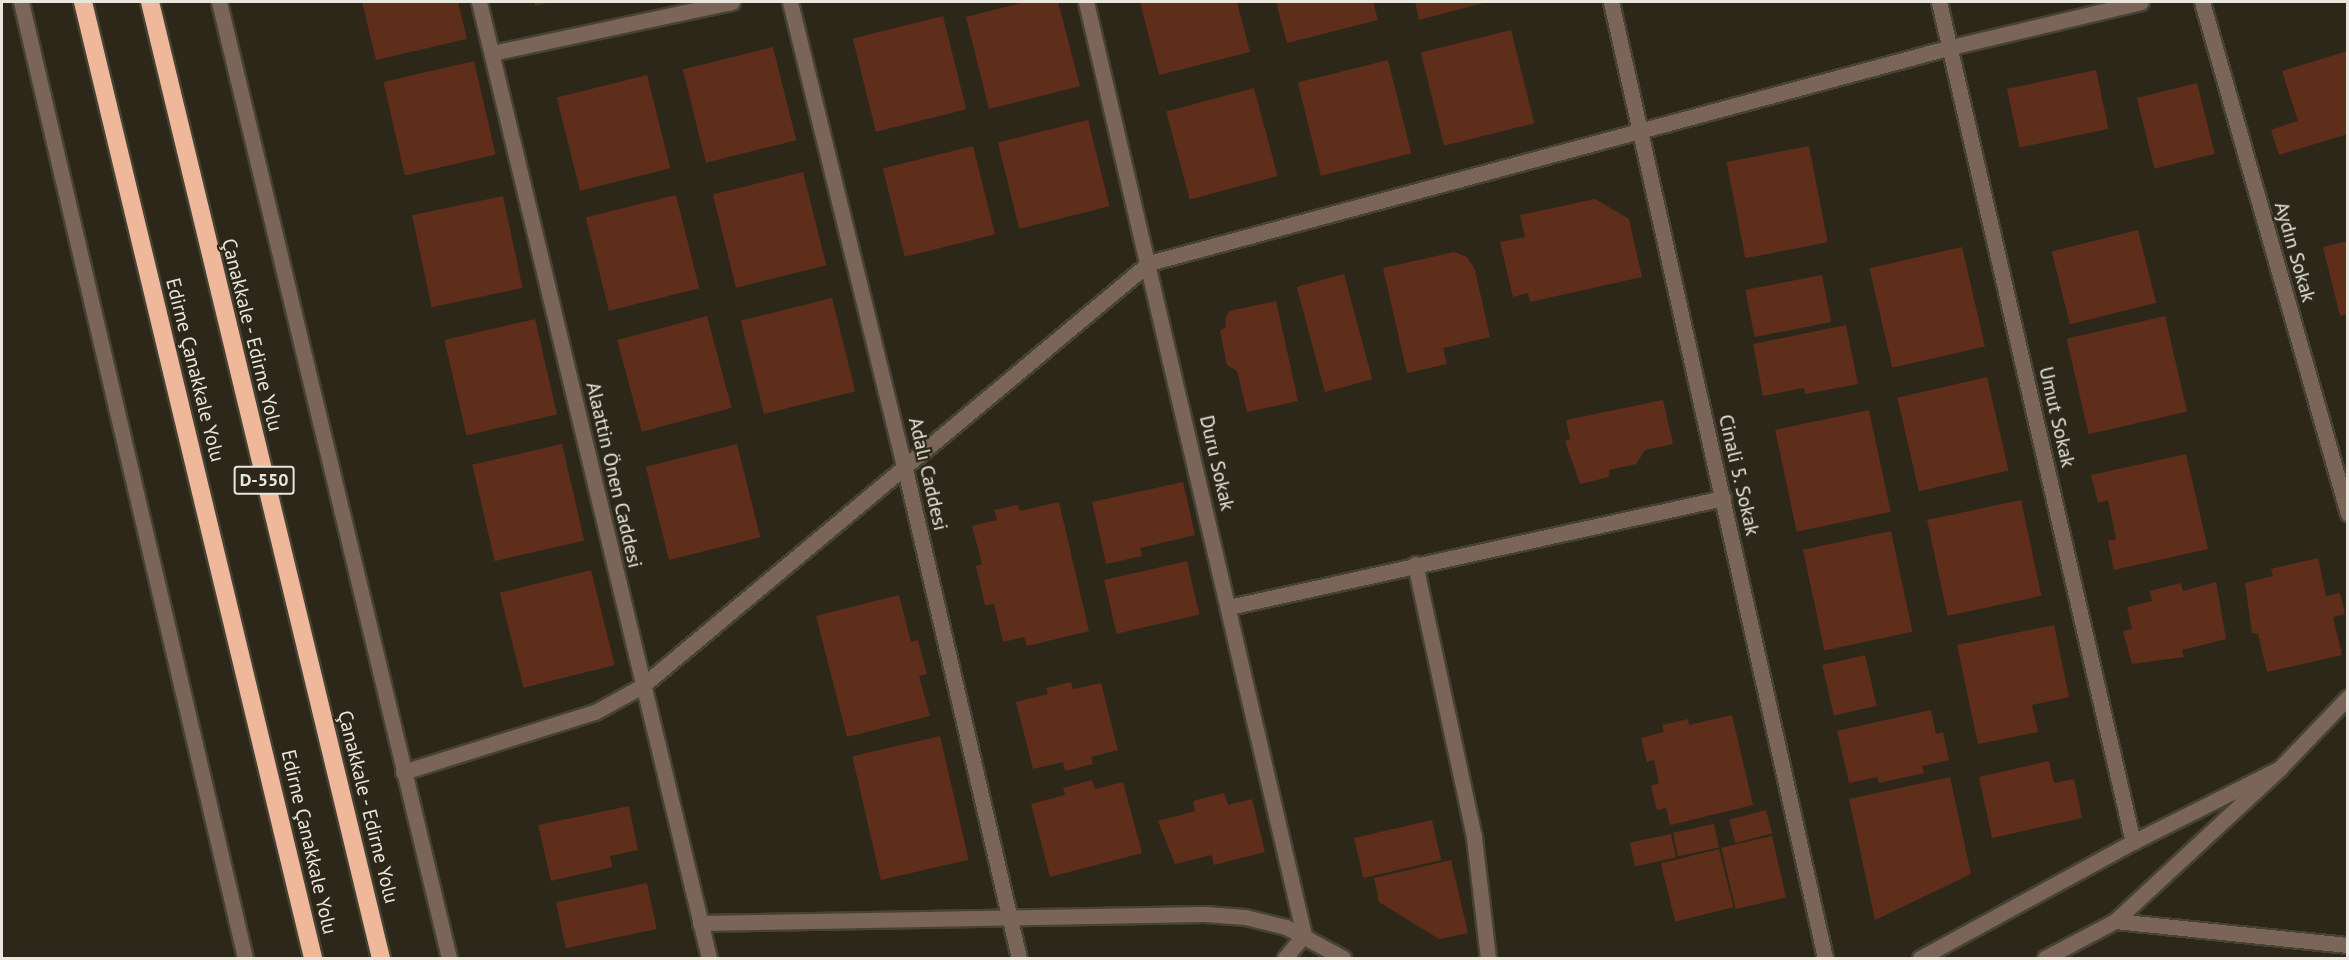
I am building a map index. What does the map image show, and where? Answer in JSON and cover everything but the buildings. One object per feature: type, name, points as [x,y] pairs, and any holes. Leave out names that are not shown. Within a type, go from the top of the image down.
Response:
[{"type":"highway","name":"Edirne Çanakkale Yolu","points":[[83,2],[313,958]]},
{"type":"highway","name":"Çanakkale - Edirne Yolu","points":[[150,2],[381,958]]},
{"type":"street","points":[[21,2],[245,958]]},
{"type":"street","points":[[219,2],[449,958]]},
{"type":"street","name":"Alaattin Önen Caddesi","points":[[479,2],[709,958]]},
{"type":"street","points":[[492,53],[732,2]]},
{"type":"street","name":"Adalı Caddesi","points":[[790,2],[904,465],[1019,958]]},
{"type":"street","name":"Duru Sokak","points":[[1086,2],[1149,263],[1304,935]]},
{"type":"street","name":"Cinali 5. Sokak","points":[[1611,2],[1825,958]]},
{"type":"street","name":"Umut Sokak","points":[[1939,2],[2133,842]]},
{"type":"street","points":[[403,772],[595,712],[642,686],[904,465],[1149,263],[1951,47],[2141,2]]},
{"type":"street","name":"Aydın Sokak","points":[[2202,2],[2348,514]]},
{"type":"street","points":[[1228,607],[1723,498]]},
{"type":"street","points":[[1415,564],[1474,837],[1488,958]]},
{"type":"street","points":[[2045,958],[2115,921],[2280,768],[2348,697]]},
{"type":"street","points":[[1920,958],[2133,842],[2280,768]]},
{"type":"street","points":[[700,923],[1205,914],[1245,917],[1304,935],[1343,958]]},
{"type":"street","points":[[2115,921],[2348,945]]},
{"type":"street","points":[[1285,958],[1304,935]]}]
